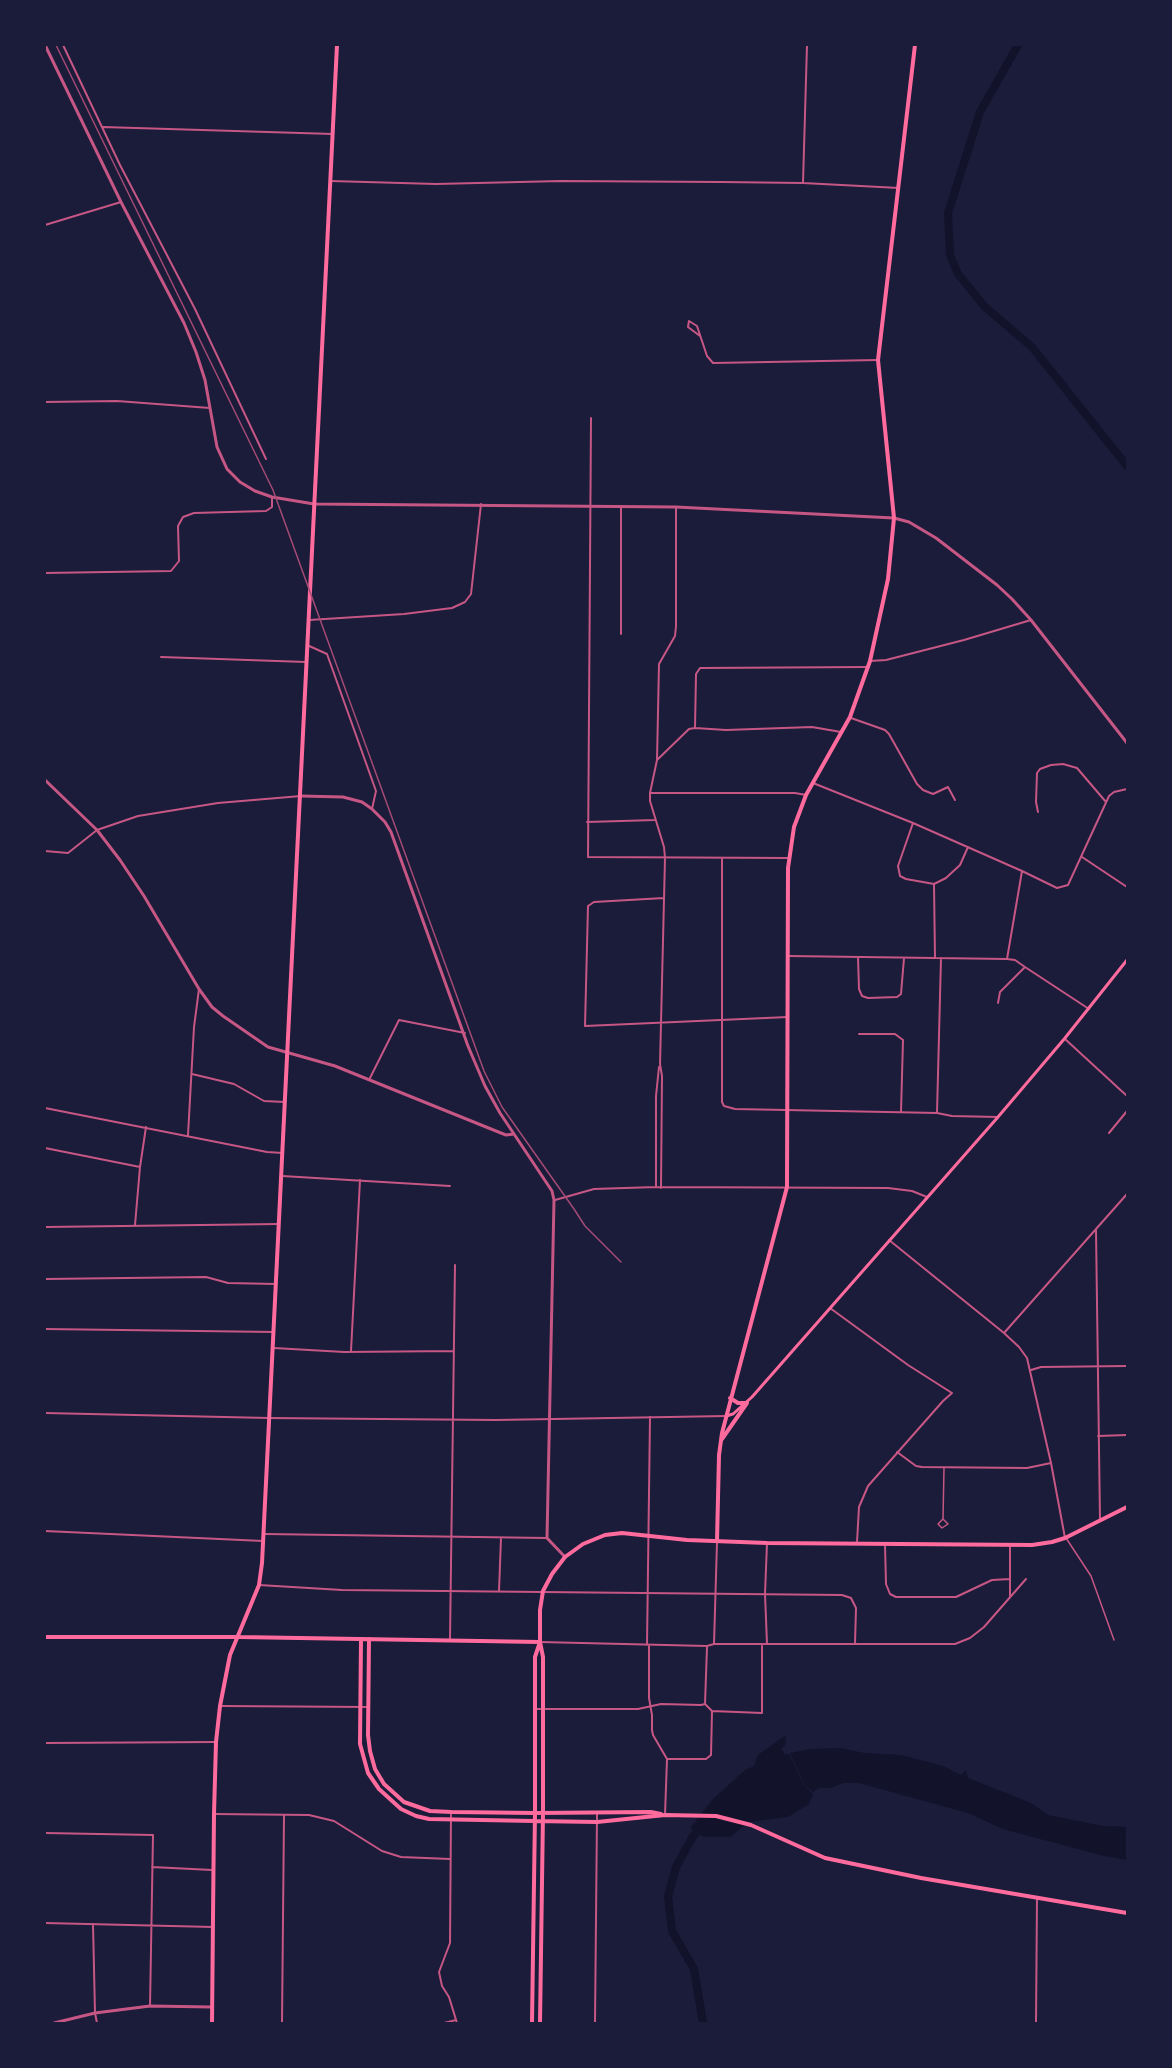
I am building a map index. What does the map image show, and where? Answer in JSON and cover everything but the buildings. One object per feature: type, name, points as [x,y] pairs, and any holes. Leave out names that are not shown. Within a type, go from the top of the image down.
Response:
[{"type":"main road","points":[[212,2023],[216,1742],[230,1655],[259,1585],[263,1541],[337,45]]},
{"type":"main road","points":[[717,1541],[721,1440],[730,1398],[787,1188],[787,956],[789,858],[794,827],[806,795],[850,717],[870,661],[888,579],[894,518],[878,360],[915,45]]},
{"type":"main road","points":[[721,1440],[747,1403],[998,1117],[1127,960]]},
{"type":"main road","points":[[730,1398],[738,1403],[747,1403]]},
{"type":"main road","points":[[726,1416],[733,1414],[747,1403]]},
{"type":"main road","points":[[540,2023],[543,1657],[540,1642],[540,1610],[543,1591],[565,1557],[583,1544],[605,1535],[622,1533],[767,1543],[1010,1546],[1040,1544],[1065,1538],[1127,1507]]},
{"type":"main road","points":[[45,1637],[450,1639],[540,1642]]},
{"type":"main road","points":[[361,1639],[362,1756],[368,1773],[379,1789],[388,1799],[409,1813],[429,1819],[451,1821],[597,1822],[699,1814],[751,1825],[825,1858],[921,1878],[1127,1914]]},
{"type":"main road","points":[[369,1639],[369,1751],[375,1769],[384,1784],[404,1802],[420,1809],[451,1812],[597,1814],[651,1812],[665,1815]]},
{"type":"main road","points":[[532,2023],[535,1657],[540,1642]]},
{"type":"street","points":[[45,45],[184,323],[196,352],[217,447],[227,469],[240,482],[272,497],[314,504],[676,507],[894,518],[909,522],[936,538],[997,585],[1032,620],[1127,743]]},
{"type":"street","points":[[63,45],[120,165],[195,309],[266,459]]},
{"type":"street","points":[[803,183],[807,45]]},
{"type":"street","points":[[104,128],[103,125],[333,134]]},
{"type":"street","points":[[331,181],[436,184],[561,181],[803,183],[899,188]]},
{"type":"street","points":[[45,225],[121,201]]},
{"type":"street","points":[[700,336],[688,327],[689,321],[697,326],[707,356],[713,363],[878,360]]},
{"type":"street","points":[[45,402],[117,401],[210,408]]},
{"type":"street","points":[[591,418],[588,857],[789,858]]},
{"type":"street","points":[[45,573],[171,571],[179,561],[178,526],[187,514],[266,511],[272,507],[272,497]]},
{"type":"street","points":[[308,620],[404,614],[452,608],[465,602],[471,594],[481,504]]},
{"type":"street","points":[[621,506],[621,634]]},
{"type":"street","points":[[656,1187],[656,1096],[660,1064],[665,858],[650,793],[657,760],[659,664],[675,636],[676,626],[676,507]]},
{"type":"street","points":[[870,661],[886,660],[1032,620]]},
{"type":"street","points":[[307,645],[327,654],[376,791],[372,808]]},
{"type":"street","points":[[161,657],[306,662]]},
{"type":"street","points":[[695,728],[696,674],[700,668],[867,667]]},
{"type":"street","points":[[850,717],[885,730],[889,734],[917,784],[923,790],[933,794],[948,787],[956,800]]},
{"type":"street","points":[[657,760],[689,729],[695,728],[726,730],[812,728],[842,732]]},
{"type":"street","points":[[1038,812],[1037,773],[1040,769],[1051,765],[1064,764],[1077,768],[1106,802]]},
{"type":"street","points":[[45,780],[97,830],[144,896],[212,1007],[255,1040],[268,1047],[335,1065],[506,1135],[514,1134]]},
{"type":"street","points":[[813,783],[913,823],[1057,888],[1068,885],[1106,802],[1114,792],[1127,789]]},
{"type":"street","points":[[650,793],[795,793],[806,795]]},
{"type":"street","points":[[45,851],[68,853],[97,830],[138,816],[218,803],[301,796],[343,797],[362,802],[372,808],[385,822],[391,832],[485,1086],[500,1113],[552,1191],[554,1200],[547,1538],[565,1557]]},
{"type":"street","points":[[587,822],[655,820]]},
{"type":"street","points":[[913,823],[898,866],[900,876],[906,879],[934,884],[960,866],[968,847]]},
{"type":"street","points":[[1082,857],[1127,887]]},
{"type":"street","points":[[722,858],[722,1102],[724,1106],[998,1117]]},
{"type":"street","points":[[1007,959],[1022,871]]},
{"type":"street","points":[[934,884],[935,958]]},
{"type":"street","points":[[664,898],[594,902],[588,906],[585,1026],[788,1017]]},
{"type":"street","points":[[787,956],[1015,960],[1089,1009]]},
{"type":"street","points":[[858,957],[859,989],[862,996],[867,998],[897,997],[901,994],[904,958]]},
{"type":"street","points":[[937,1113],[941,958]]},
{"type":"street","points":[[998,1003],[1000,992],[1025,967]]},
{"type":"street","points":[[188,1135],[199,989]]},
{"type":"street","points":[[370,1078],[399,1020],[465,1033]]},
{"type":"street","points":[[859,1034],[895,1034],[903,1040],[901,1112]]},
{"type":"street","points":[[1065,1038],[1127,1096]]},
{"type":"street","points":[[660,1064],[662,1076],[661,1188]]},
{"type":"street","points":[[191,1073],[234,1084],[264,1101],[285,1102]]},
{"type":"street","points":[[45,1108],[267,1152],[283,1153]]},
{"type":"street","points":[[1110,1133],[1127,1111]]},
{"type":"street","points":[[134,1226],[146,1127]]},
{"type":"street","points":[[45,1148],[140,1167]]},
{"type":"street","points":[[282,1176],[450,1186]]},
{"type":"street","points":[[351,1352],[360,1180]]},
{"type":"street","points":[[554,1200],[594,1189],[656,1187],[888,1188],[912,1191],[927,1197]]},
{"type":"street","points":[[1004,1333],[1127,1194]]},
{"type":"street","points":[[45,1227],[279,1224]]},
{"type":"street","points":[[1096,1230],[1100,1520]]},
{"type":"street","points":[[889,1240],[1004,1333],[1024,1353],[1031,1370],[1065,1538]]},
{"type":"street","points":[[450,1639],[455,1265]]},
{"type":"street","points":[[45,1279],[206,1277],[228,1283],[276,1284]]},
{"type":"street","points":[[830,1308],[908,1365],[952,1393],[868,1486],[861,1498],[857,1545]]},
{"type":"street","points":[[45,1329],[274,1332]]},
{"type":"street","points":[[273,1348],[351,1352],[454,1352]]},
{"type":"street","points":[[1031,1370],[1041,1367],[1127,1366]]},
{"type":"street","points":[[45,1413],[452,1419],[726,1416]]},
{"type":"street","points":[[650,1417],[648,1592],[650,1707],[653,1735],[667,1759],[665,1815]]},
{"type":"street","points":[[1098,1436],[1127,1435]]},
{"type":"street","points":[[897,1452],[916,1466],[1027,1468],[1051,1463]]},
{"type":"street","points":[[45,1531],[263,1541]]},
{"type":"street","points":[[263,1534],[547,1538]]},
{"type":"street","points":[[499,1591],[501,1538]]},
{"type":"street","points":[[714,1644],[717,1541]]},
{"type":"street","points":[[767,1543],[765,1594],[767,1644]]},
{"type":"street","points":[[885,1545],[886,1584],[890,1594],[896,1597],[956,1597],[992,1580],[1010,1579]]},
{"type":"street","points":[[1010,1546],[1010,1596]]},
{"type":"street","points":[[540,1642],[707,1646],[714,1644],[955,1644],[970,1638],[984,1627],[1026,1579]]},
{"type":"street","points":[[259,1585],[314,1589],[834,1594],[850,1598],[856,1608],[855,1644]]},
{"type":"street","points":[[535,1709],[638,1709],[660,1704],[705,1704],[712,1711],[762,1713],[762,1645]]},
{"type":"street","points":[[705,1704],[707,1646]]},
{"type":"street","points":[[220,1706],[369,1707]]},
{"type":"street","points":[[667,1759],[706,1759],[711,1755],[712,1711]]},
{"type":"street","points":[[45,1743],[216,1742]]},
{"type":"street","points":[[535,1764],[543,1764]]},
{"type":"street","points":[[444,2023],[457,2021],[449,1996],[442,1986],[439,1972],[450,1943],[451,1812]]},
{"type":"street","points":[[214,1814],[309,1815],[334,1821],[382,1851],[401,1857],[450,1859]]},
{"type":"street","points":[[595,2023],[597,1814]]},
{"type":"street","points":[[282,2023],[284,1815]]},
{"type":"street","points":[[45,1833],[153,1835],[150,2006]]},
{"type":"street","points":[[152,1867],[214,1870]]},
{"type":"street","points":[[1036,2023],[1037,1897]]},
{"type":"street","points":[[45,1923],[213,1927]]},
{"type":"street","points":[[93,1924],[97,2023]]},
{"type":"street","points":[[54,2023],[95,2013],[150,2006],[212,2007]]},
{"type":"lane","points":[[943,1519],[944,1467]]},
{"type":"lane","points":[[1065,1538],[1091,1576],[1114,1640]]},
{"type":"shaded area","points":[[786,1735],[785,1746],[781,1748],[785,1755],[789,1754],[804,1785],[813,1794],[809,1804],[788,1817],[748,1822],[730,1837],[704,1837],[692,1830],[691,1827],[713,1799],[745,1770],[754,1766],[758,1755]]},
{"type":"shaded area","points":[[840,1748],[864,1753],[901,1755],[943,1766],[961,1775],[966,1770],[968,1778],[1031,1803],[1048,1815],[1103,1826],[1127,1827],[1127,1860],[1003,1829],[968,1813],[859,1783],[843,1783],[831,1788],[819,1788],[813,1792],[805,1785],[790,1753],[811,1749]]},
{"type":"waterway","points":[[1018,45],[980,112],[948,213],[950,255],[958,274],[985,307],[1032,347],[1127,466]]},
{"type":"waterway","points":[[701,1826],[676,1867],[668,1896],[672,1931],[694,1969],[703,2023]]},
{"type":"railway","points":[[56,45],[273,490],[484,1071],[502,1107],[585,1226],[621,1262]]}]
